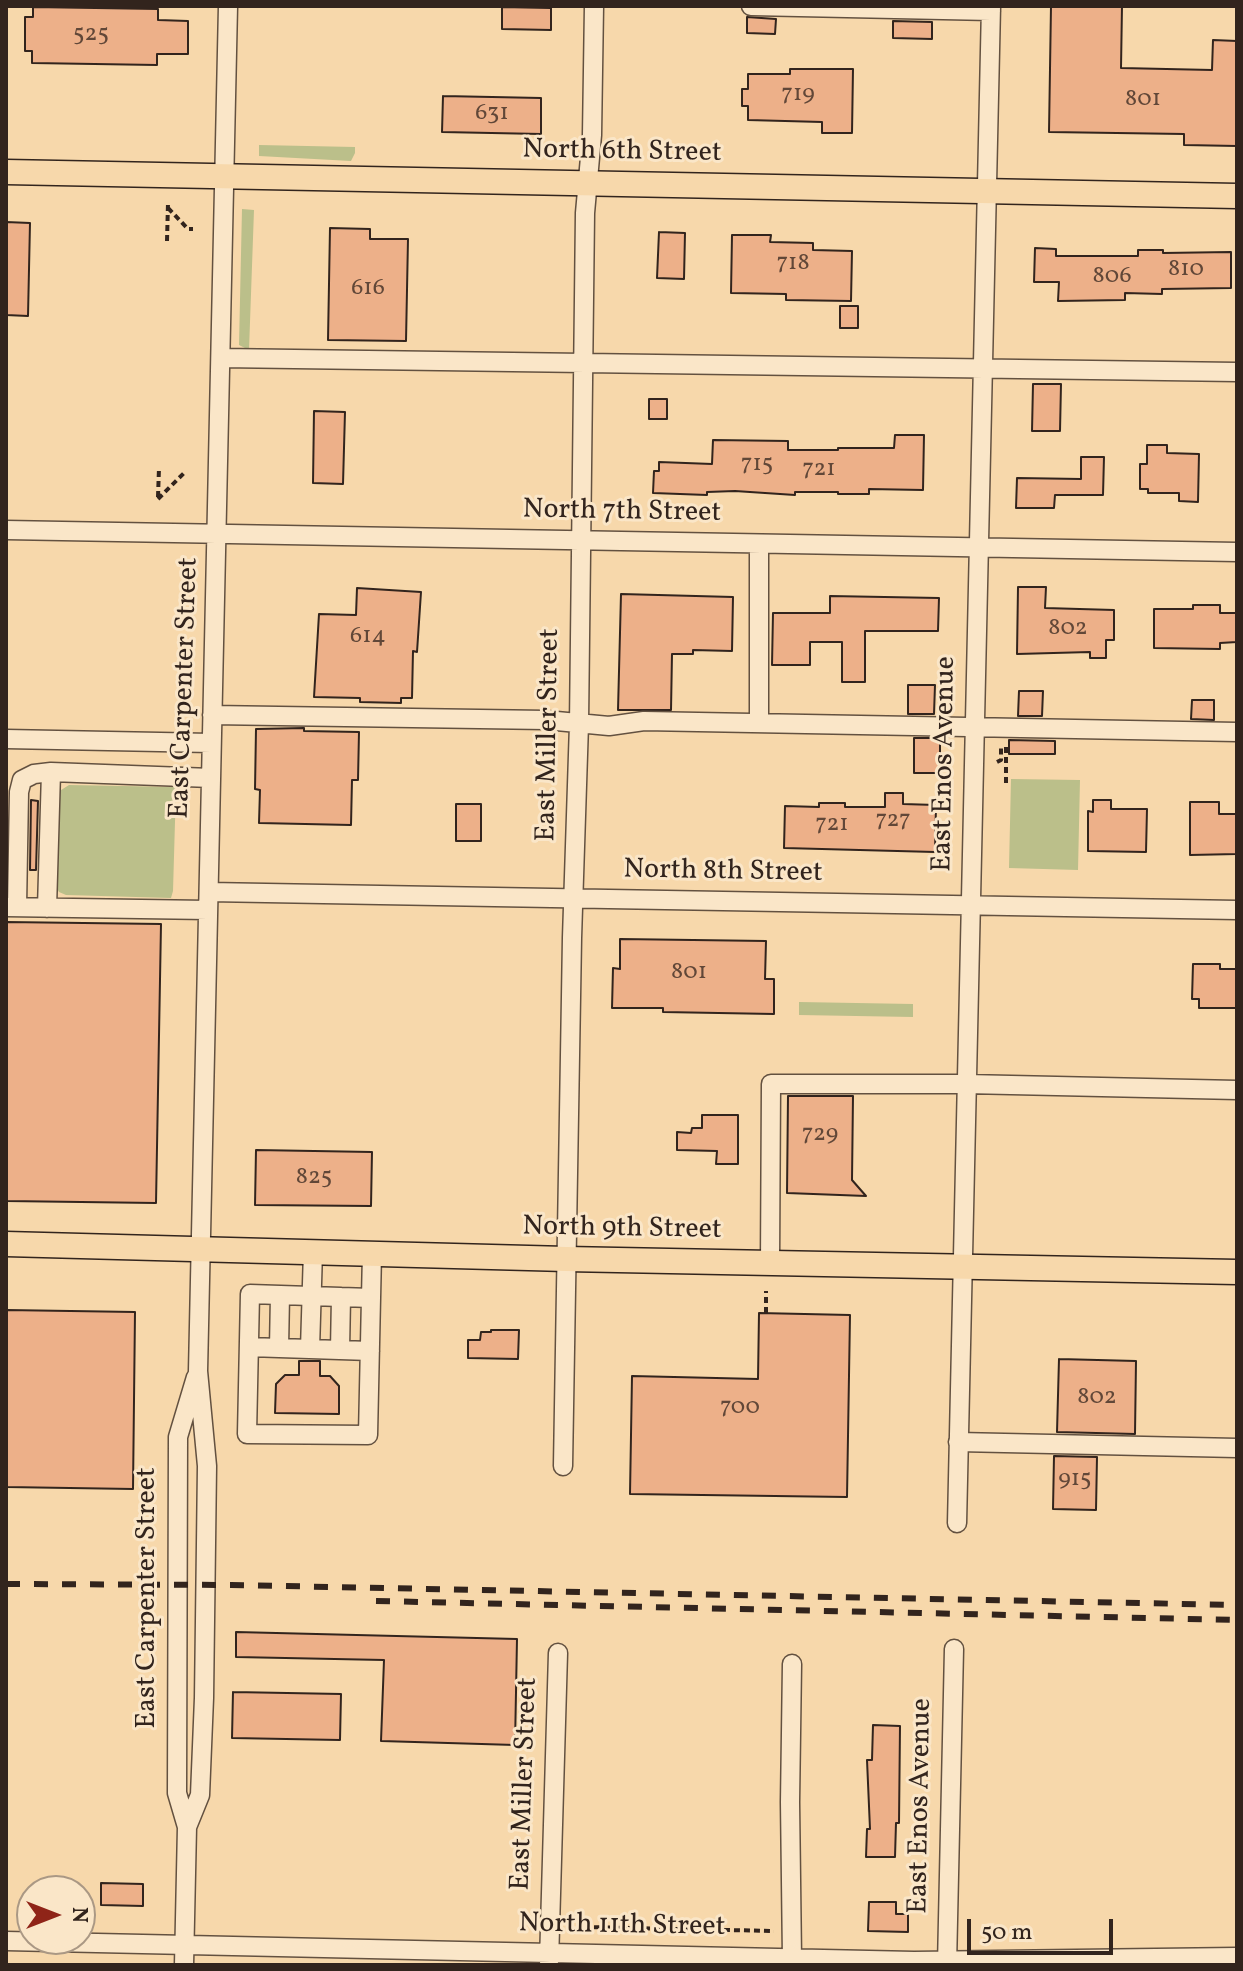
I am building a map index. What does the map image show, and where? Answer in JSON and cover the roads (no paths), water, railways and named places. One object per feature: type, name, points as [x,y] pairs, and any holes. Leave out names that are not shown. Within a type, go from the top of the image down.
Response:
[{"type":"main road","name":"North 6th Street","points":[[6,172],[1237,196]]},
{"type":"main road","name":"North 9th Street","points":[[6,1244],[1237,1272]]},
{"type":"street","name":"East Carpenter Street","points":[[187,1827],[200,1795],[204,1698],[207,1466],[198,1371],[228,6]]},
{"type":"street","name":"East Miller Street","points":[[563,1466],[579,724],[585,213],[589,182],[594,6]]},
{"type":"street","points":[[751,6],[991,9]]},
{"type":"street","name":"East Enos Avenue","points":[[957,1523],[991,9]]},
{"type":"street","points":[[222,358],[1237,372]]},
{"type":"street","name":"North 7th Street","points":[[6,530],[1237,552]]},
{"type":"street","points":[[759,544],[759,723]]},
{"type":"street","points":[[212,715],[546,720],[609,726],[644,721],[1237,732]]},
{"type":"street","points":[[6,739],[211,743]]},
{"type":"street","points":[[11,907],[22,780],[34,774],[51,772],[211,778]]},
{"type":"street","points":[[47,908],[51,772]]},
{"type":"street","name":"North 8th Street","points":[[11,907],[208,901],[573,899],[1237,910]]},
{"type":"street","points":[[770,1263],[771,1084],[966,1084],[1237,1090]]},
{"type":"street","points":[[310,1349],[313,1251]]},
{"type":"street","points":[[371,1298],[250,1294],[247,1434],[368,1435],[372,1253]]},
{"type":"street","points":[[279,1348],[280,1295]]},
{"type":"street","points":[[340,1350],[341,1297]]},
{"type":"street","points":[[249,1347],[370,1351]]},
{"type":"street","name":"East Carpenter Street","points":[[184,1965],[187,1827],[177,1793],[178,1437],[198,1371]]},
{"type":"street","points":[[958,1442],[1237,1448]]},
{"type":"street","name":"East Enos Avenue","points":[[947,1963],[954,1649]]},
{"type":"street","name":"East Miller Street","points":[[550,1959],[558,1653]]},
{"type":"street","points":[[792,1664],[792,1959]]},
{"type":"street","name":"North 11th Street","points":[[6,1941],[185,1946],[368,1957],[947,1963],[1237,1957]]},
{"type":"railway","points":[[6,1584],[231,1585],[1237,1605]]},
{"type":"railway","points":[[376,1601],[1237,1620]]}]
